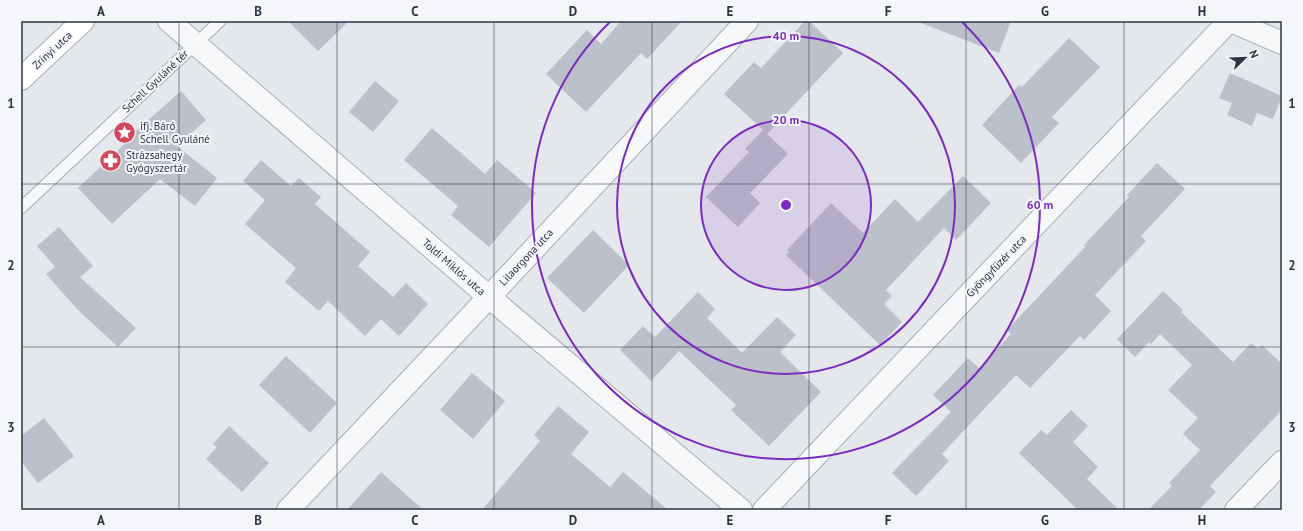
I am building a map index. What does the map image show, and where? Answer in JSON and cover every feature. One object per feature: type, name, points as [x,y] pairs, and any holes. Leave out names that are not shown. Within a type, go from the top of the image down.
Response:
[{"type":"main road","name":"Zrínyi utca","points":[[21,79],[83,21]]},
{"type":"street","name":"Toldi Miklós utca","points":[[169,21],[489,297],[740,510]]},
{"type":"street","name":"Lilaorgona utca","points":[[288,510],[746,21]]},
{"type":"street","points":[[1230,21],[1282,43]]},
{"type":"street","name":"Gyöngyfüzér utca","points":[[764,510],[1230,21]]},
{"type":"street","points":[[1236,510],[1282,462]]},
{"type":"lane","name":"Schell Gyuláné tér","points":[[21,208],[220,21]]},
{"type":"building","points":[[288,21],[349,21],[318,51]]},
{"type":"building","points":[[621,21],[682,21],[647,59],[641,53],[586,112],[546,74],[587,30],[601,44]]},
{"type":"building","points":[[805,21],[809,21],[843,53],[767,134],[788,154],[750,193],[760,203],[738,227],[706,197],[749,152],[745,149],[763,130],[724,94],[754,62],[761,68]]},
{"type":"building","points":[[921,21],[1011,21],[999,53],[921,23]]},
{"type":"building","points":[[1069,38],[1100,67],[1052,117],[1059,123],[1021,163],[982,125],[1019,85],[1022,87]]},
{"type":"building","points":[[1230,73],[1282,96],[1273,119],[1257,113],[1252,126],[1227,115],[1232,103],[1219,98]]},
{"type":"building","points":[[375,81],[399,101],[373,132],[349,112]]},
{"type":"building","points":[[181,91],[206,120],[177,146],[217,178],[195,206],[160,179],[112,224],[78,188],[130,139],[128,138]]},
{"type":"building","points":[[432,128],[485,174],[497,160],[536,193],[489,247],[451,215],[458,206],[404,160]]},
{"type":"building","points":[[261,160],[291,186],[299,178],[321,197],[315,204],[370,252],[358,266],[393,297],[406,283],[428,304],[399,336],[381,319],[365,336],[328,301],[319,311],[285,282],[296,268],[245,224],[265,200],[243,181]]},
{"type":"building","points":[[1157,163],[1185,189],[1141,236],[1146,241],[1095,295],[1111,311],[1084,340],[1080,336],[1030,388],[1016,375],[942,454],[949,461],[916,496],[892,473],[951,412],[933,395],[968,358],[979,368],[1011,334],[1007,330],[1085,247],[1084,245],[1129,197],[1127,195]]},
{"type":"building","points":[[963,176],[991,203],[956,240],[944,228],[886,290],[892,296],[884,304],[902,322],[880,345],[786,255],[789,252],[787,250],[831,203],[863,233],[895,199],[918,222]]},
{"type":"building","points":[[59,227],[93,266],[80,277],[136,328],[118,347],[77,309],[46,274],[55,267],[37,246]]},
{"type":"building","points":[[593,230],[629,265],[584,313],[547,278]]},
{"type":"building","points":[[1163,291],[1183,310],[1181,312],[1233,362],[1251,343],[1258,349],[1262,345],[1282,364],[1282,410],[1210,486],[1216,492],[1199,510],[1148,510],[1172,486],[1169,483],[1200,450],[1183,434],[1198,418],[1168,390],[1192,365],[1160,334],[1151,344],[1149,342],[1135,357],[1117,339]]},
{"type":"building","points":[[698,292],[715,309],[707,318],[742,353],[777,317],[796,335],[780,352],[821,392],[769,446],[731,410],[736,405],[679,351],[651,381],[620,350],[643,326],[655,337]]},
{"type":"building","points":[[286,356],[337,403],[310,433],[259,385]]},
{"type":"building","points":[[472,373],[505,401],[473,439],[440,410]]},
{"type":"building","points":[[558,406],[589,432],[571,454],[610,487],[623,472],[668,510],[482,510],[540,441],[534,435]]},
{"type":"building","points":[[1071,410],[1088,426],[1073,442],[1098,467],[1087,479],[1119,510],[1078,510],[1019,453],[1041,430],[1047,435]]},
{"type":"building","points":[[44,418],[74,456],[38,483],[21,461],[21,436]]},
{"type":"building","points":[[229,426],[269,463],[242,492],[206,459],[217,447],[213,444]]},
{"type":"building","points":[[381,472],[423,510],[347,510]]},
{"type":"place","name":"ifj. Báró Schell Gyuláné","points":[[125,132]]},
{"type":"place","name":"Strázsahegy Gyógyszertár","points":[[111,161]]}]
